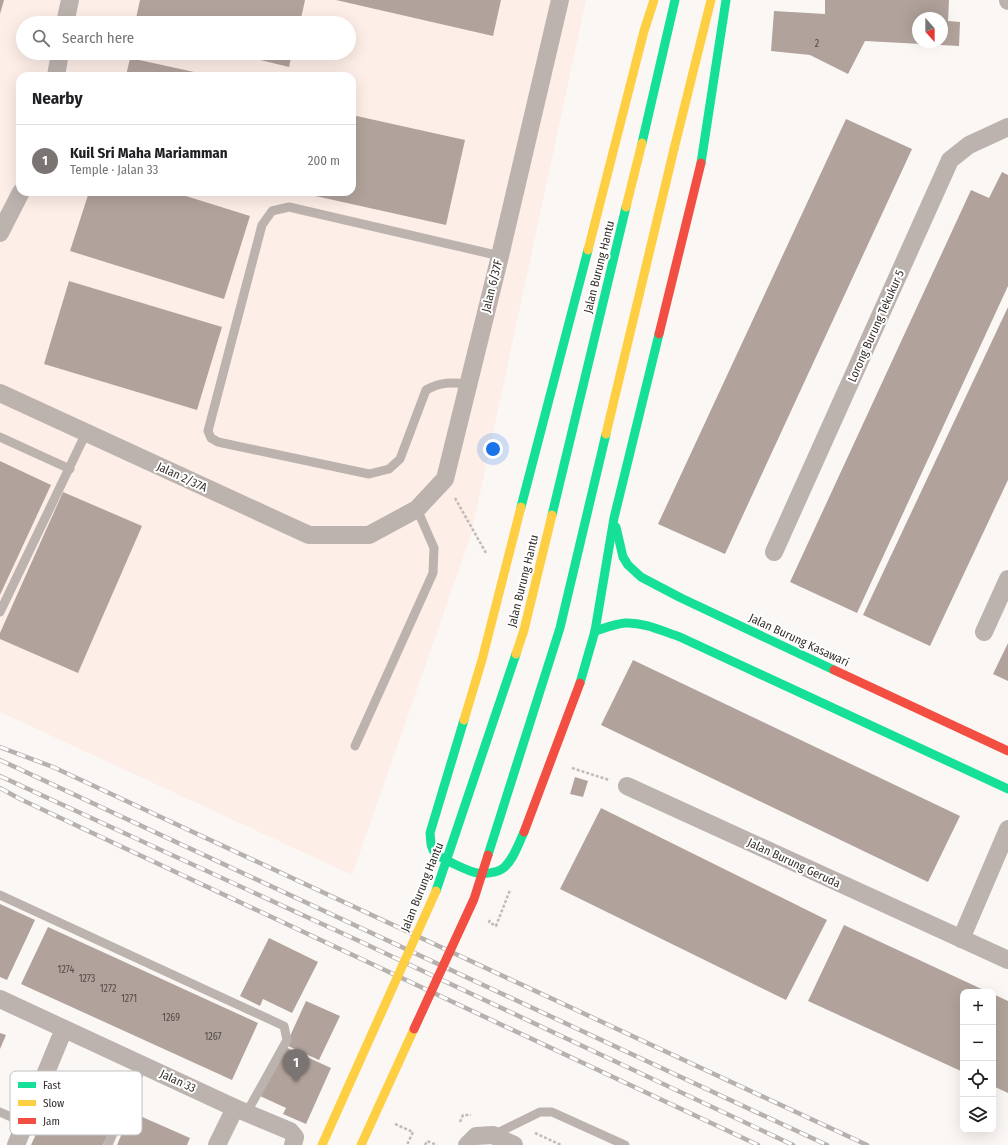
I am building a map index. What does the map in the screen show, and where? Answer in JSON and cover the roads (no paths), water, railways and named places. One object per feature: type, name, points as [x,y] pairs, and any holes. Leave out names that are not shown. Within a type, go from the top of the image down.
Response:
[{"type":"main road","points":[[654,0],[644,31],[482,660],[430,833],[431,847],[436,854],[477,873],[488,874],[502,869],[515,853],[580,684],[595,631],[614,518],[703,156],[718,45],[726,0]]},
{"type":"main road","name":"Jalan Burung Hantu","points":[[322,1145],[437,889],[524,630],[642,143],[675,0]]},
{"type":"main road","points":[[361,1145],[474,898],[560,628],[711,0]]},
{"type":"main road","name":"Jalan Burung Kasawari","points":[[614,518],[623,557],[632,570],[641,577],[681,598],[1008,751]]},
{"type":"main road","points":[[595,631],[617,624],[628,623],[642,624],[680,637],[1008,789]]},
{"type":"street","points":[[67,16],[70,0]]},
{"type":"street","name":"Jalan 6/37F","points":[[369,535],[417,509],[444,478],[500,256],[560,0]]},
{"type":"street","points":[[57,72],[59,60]]},
{"type":"street","name":"Lorong Burung Tekukur 5","points":[[774,552],[950,160],[968,146],[1008,127]]},
{"type":"street","points":[[0,233],[19,196]]},
{"type":"street","name":"Jalan 2/37A","points":[[0,393],[309,535],[369,535]]},
{"type":"street","points":[[984,632],[1008,579]]},
{"type":"street","name":"Jalan Burung Geruda","points":[[627,786],[1008,960]]},
{"type":"street","points":[[961,939],[1008,829]]},
{"type":"street","name":"Jalan 33","points":[[0,999],[241,1110],[292,1138]]},
{"type":"street","points":[[47,1071],[64,1029]]},
{"type":"street","points":[[217,1145],[241,1110]]},
{"type":"street","points":[[16,1145],[20,1135]]},
{"type":"street","points":[[467,1145],[476,1136],[493,1135],[514,1145]]},
{"type":"lane","points":[[468,384],[436,384],[426,390],[400,459],[389,469],[369,474],[218,442],[211,438],[208,431],[262,226],[272,211],[289,207],[500,256]]},
{"type":"lane","points":[[0,612],[86,433]]},
{"type":"lane","points":[[0,437],[70,469]]},
{"type":"lane","points":[[355,746],[433,573],[434,548],[417,509]]},
{"type":"lane","points":[[0,895],[284,1026],[287,1040],[241,1110]]},
{"type":"lane","points":[[140,1071],[143,1065]]},
{"type":"lane","points":[[0,1112],[10,1116]]},
{"type":"lane","points":[[493,1135],[540,1112],[552,1112],[625,1145]]},
{"type":"lane","points":[[108,1145],[112,1135]]},
{"type":"railway","points":[[0,747],[53,767],[867,1145]]},
{"type":"railway","points":[[0,760],[827,1145]]},
{"type":"railway","points":[[0,776],[357,940],[793,1145]]},
{"type":"railway","points":[[0,788],[20,799],[758,1145]]},
{"type":"place","name":"Kuil Sri Maha Mariamman","points":[[296,1082]]}]
